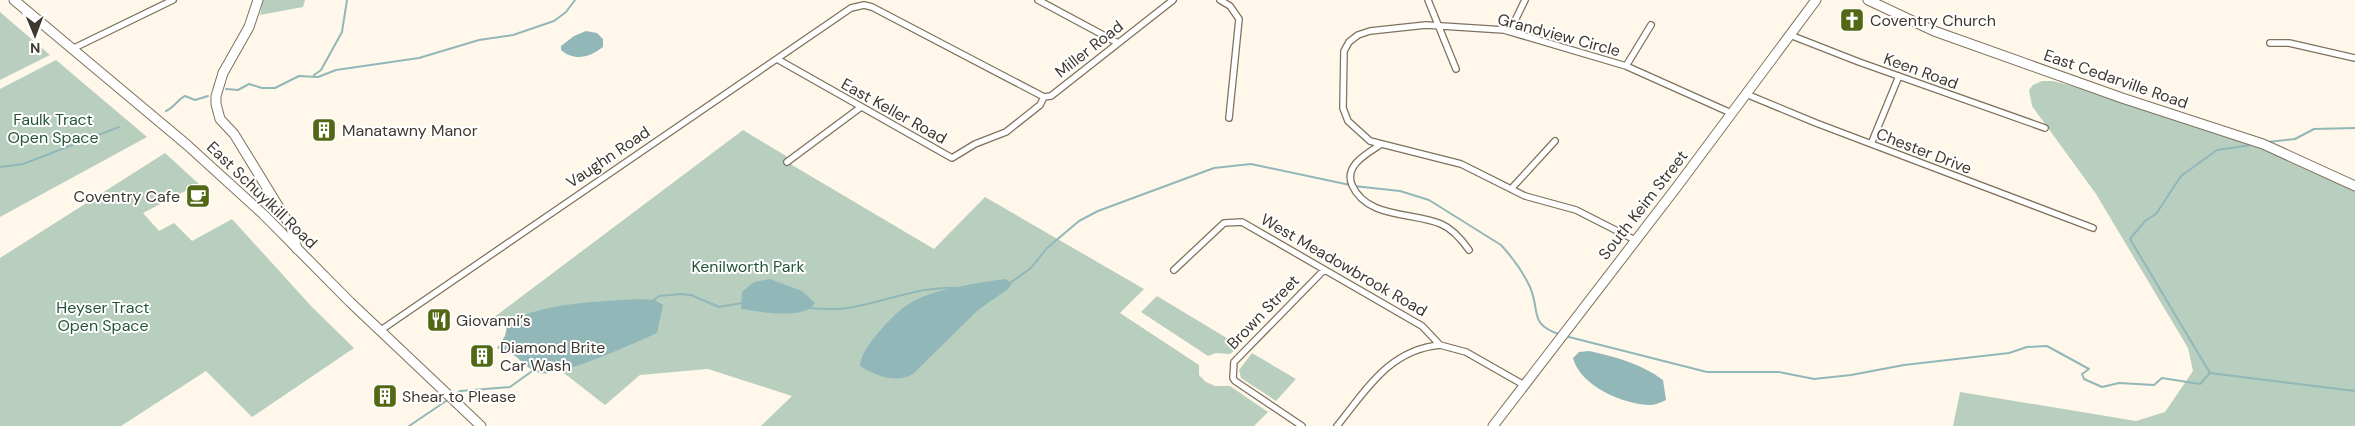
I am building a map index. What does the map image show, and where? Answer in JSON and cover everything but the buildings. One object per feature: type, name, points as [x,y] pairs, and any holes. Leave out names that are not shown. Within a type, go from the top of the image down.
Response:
[{"type":"main road","name":"East Schuylkill Road","points":[[72,49],[186,144],[297,249]]},
{"type":"street","name":"East Schuylkill Road","points":[[14,0],[72,49]]},
{"type":"street","points":[[72,49],[173,0]]},
{"type":"street","points":[[258,0],[251,22],[223,73],[216,96],[217,112],[291,227],[297,249]]},
{"type":"street","points":[[1038,0],[1118,43]]},
{"type":"street","name":"Miller Road","points":[[1044,97],[1051,96],[1173,0]]},
{"type":"street","points":[[1220,0],[1230,6],[1238,19],[1228,118]]},
{"type":"street","points":[[1428,0],[1456,69]]},
{"type":"street","points":[[1510,31],[1525,0]]},
{"type":"street","name":"South Keim Street","points":[[1493,426],[1570,327],[1816,0]]},
{"type":"street","name":"East Cedarville Road","points":[[1868,0],[1943,34],[2122,98],[2263,144],[2355,186]]},
{"type":"street","name":"Vaughn Road","points":[[381,330],[851,8],[864,5],[872,7],[1044,97]]},
{"type":"street","name":"Grandview Circle","points":[[1635,240],[1576,210],[1534,200],[1461,164],[1380,145],[1364,136],[1352,126],[1345,115],[1343,86],[1346,46],[1358,35],[1370,30],[1438,25],[1510,31],[1626,66],[1732,113]]},
{"type":"street","points":[[1626,66],[1650,25]]},
{"type":"street","name":"Keen Road","points":[[1790,35],[2045,128]]},
{"type":"street","points":[[2270,43],[2289,43],[2355,58]]},
{"type":"street","name":"East Keller Road","points":[[777,59],[952,158],[975,144],[1006,132],[1040,105],[1044,97]]},
{"type":"street","points":[[1871,144],[1899,76]]},
{"type":"street","name":"Chester Drive","points":[[1746,94],[1871,144],[2093,228]]},
{"type":"street","points":[[787,162],[861,107]]},
{"type":"street","points":[[1511,189],[1555,140]]},
{"type":"street","points":[[1380,145],[1357,161],[1351,172],[1353,187],[1365,202],[1381,210],[1429,220],[1446,227],[1469,250]]},
{"type":"street","name":"West Meadowbrook Road","points":[[1174,270],[1224,223],[1242,222],[1422,326],[1440,346]]},
{"type":"street","name":"East Schuylkill Road","points":[[297,249],[482,425]]},
{"type":"street","name":"Brown Street","points":[[1302,426],[1233,378],[1234,362],[1324,270]]},
{"type":"street","points":[[1337,426],[1398,356],[1417,347],[1440,346],[1466,352],[1524,386]]},
{"type":"green space","points":[[263,0],[305,0],[303,7],[260,15]]},
{"type":"green space","points":[[0,12],[50,55],[0,80]]},
{"type":"green space","name":"Faulk Tract Open Space","points":[[56,60],[147,137],[0,217],[0,89]]},
{"type":"green space","points":[[2042,81],[2053,81],[2099,93],[2209,129],[2276,154],[2355,192],[2355,426],[1953,426],[1960,392],[2136,421],[2165,412],[2193,371],[2188,348],[2096,194],[2032,106],[2029,90],[2033,85]]},
{"type":"green space","name":"Kenilworth Park","points":[[743,130],[786,156],[792,165],[934,249],[985,197],[1144,289],[1120,313],[1199,365],[1199,375],[1206,382],[1215,386],[1230,386],[1268,412],[1254,426],[761,426],[792,396],[708,369],[640,375],[605,405],[493,318]]},
{"type":"green space","name":"Heyser Tract Open Space","points":[[165,153],[199,184],[143,213],[159,231],[174,223],[192,241],[232,219],[312,307],[354,348],[252,417],[206,371],[121,426],[0,426],[0,258]]},
{"type":"green space","points":[[1157,296],[1240,346],[1230,354],[1216,353],[1208,356],[1141,312]]},
{"type":"green space","points":[[1252,353],[1296,379],[1276,401],[1241,378],[1239,370]]},
{"type":"water","points":[[586,31],[597,33],[603,39],[603,47],[588,56],[582,57],[566,54],[561,50],[561,46],[574,36]]},
{"type":"water","points":[[770,279],[802,291],[815,303],[809,309],[801,312],[781,314],[741,309],[742,292],[754,282]]},
{"type":"water","points":[[1005,279],[1012,283],[1008,289],[978,310],[913,374],[900,378],[886,378],[860,366],[864,352],[878,333],[892,317],[909,304],[929,294]]},
{"type":"water","points":[[639,299],[655,300],[663,305],[657,333],[580,365],[549,373],[540,373],[515,356],[497,348],[505,336],[508,322],[523,315],[572,304]]},
{"type":"water","points":[[1589,351],[1627,361],[1654,374],[1663,380],[1666,400],[1653,405],[1628,402],[1616,398],[1594,385],[1577,368],[1573,358],[1579,352]]},
{"type":"waterway","points":[[314,75],[321,70],[342,32],[347,0]]},
{"type":"waterway","points":[[226,89],[238,90],[249,84],[262,88],[275,88],[299,76],[318,77],[336,70],[419,58],[479,40],[513,35],[554,21],[566,12],[575,0]]},
{"type":"waterway","points":[[166,111],[185,96],[195,100],[208,96]]},
{"type":"waterway","points":[[0,167],[23,164],[119,127]]},
{"type":"waterway","points":[[2268,142],[2295,139],[2314,129],[2355,128]]},
{"type":"waterway","points":[[2210,373],[2130,239],[2145,221],[2156,214],[2181,176],[2217,150],[2251,145]]},
{"type":"waterway","points":[[1010,283],[1031,268],[1047,248],[1079,221],[1098,211],[1214,168],[1251,164],[1350,185]]},
{"type":"waterway","points":[[1354,186],[1400,191],[1429,200],[1501,245],[1527,281],[1540,322],[1544,327],[1561,335]]},
{"type":"waterway","points":[[809,308],[848,308],[918,291],[961,288]]},
{"type":"waterway","points":[[654,300],[659,296],[680,294],[691,295],[719,307],[742,303]]},
{"type":"waterway","points":[[1565,336],[1707,372],[1779,372],[1814,379],[1851,375],[1904,365],[2009,353],[2027,347],[2047,346],[2089,369],[2082,374],[2084,379],[2102,387],[2119,383],[2154,385],[2162,378],[2200,384],[2210,373]]},
{"type":"waterway","points":[[453,397],[460,391],[510,387],[535,369]]},
{"type":"waterway","points":[[2210,373],[2355,391]]},
{"type":"waterway","points":[[409,426],[449,399]]},
{"type":"place","name":"Coventry Church","points":[[1852,20]]},
{"type":"place","name":"Manatawny Manor","points":[[324,130]]},
{"type":"place","name":"Coventry Cafe","points":[[198,196]]},
{"type":"place","name":"Giovanni’s","points":[[439,320]]},
{"type":"place","name":"Diamond Brite Car Wash","points":[[482,356]]},
{"type":"place","name":"Shear to Please","points":[[385,396]]}]
